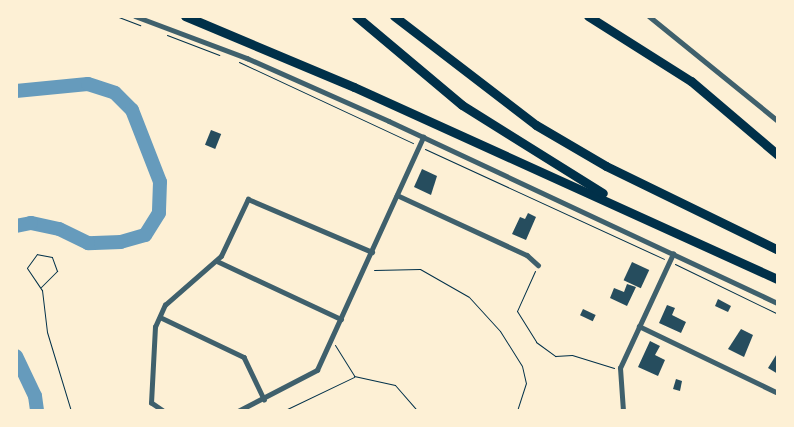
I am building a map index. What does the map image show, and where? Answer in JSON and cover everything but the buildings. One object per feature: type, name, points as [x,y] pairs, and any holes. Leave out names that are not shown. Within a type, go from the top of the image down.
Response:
[{"type":"highway","points":[[185,16],[622,206],[778,279]]},
{"type":"highway","points":[[356,16],[462,105],[622,206]]},
{"type":"highway","points":[[394,16],[536,125],[606,166],[778,250]]},
{"type":"highway","points":[[588,16],[685,76],[778,155]]},
{"type":"street","points":[[135,16],[247,58],[423,137],[778,303]]},
{"type":"street","points":[[649,16],[778,121]]},
{"type":"street","points":[[238,411],[310,377],[342,319],[423,137]]},
{"type":"street","points":[[397,195],[527,255],[538,264]]},
{"type":"street","points":[[163,411],[151,403],[160,318],[165,305],[217,261],[248,199],[372,252]]},
{"type":"street","points":[[623,411],[620,368],[673,254]]},
{"type":"street","points":[[217,261],[342,319]]},
{"type":"street","points":[[160,318],[244,357],[264,399]]},
{"type":"street","points":[[639,326],[778,393]]},
{"type":"path","points":[[116,16],[141,26]]},
{"type":"path","points":[[159,32],[225,57]]},
{"type":"path","points":[[232,59],[778,314]]},
{"type":"path","points":[[40,287],[57,271],[52,257],[37,254],[28,268],[40,287],[47,332],[71,411]]},
{"type":"path","points":[[538,264],[518,311],[536,342],[555,356],[572,355],[620,368]]},
{"type":"path","points":[[374,270],[420,269],[469,297],[500,331],[522,366],[526,384],[517,411]]},
{"type":"path","points":[[331,341],[354,376]]},
{"type":"path","points":[[283,411],[354,376],[395,385],[418,411]]},
{"type":"waterway","points":[[16,91],[88,84],[115,93],[132,110],[160,182],[159,213],[145,235],[121,242],[88,243],[59,229],[31,223],[16,226]]},
{"type":"waterway","points":[[16,356],[35,396],[37,411]]}]
